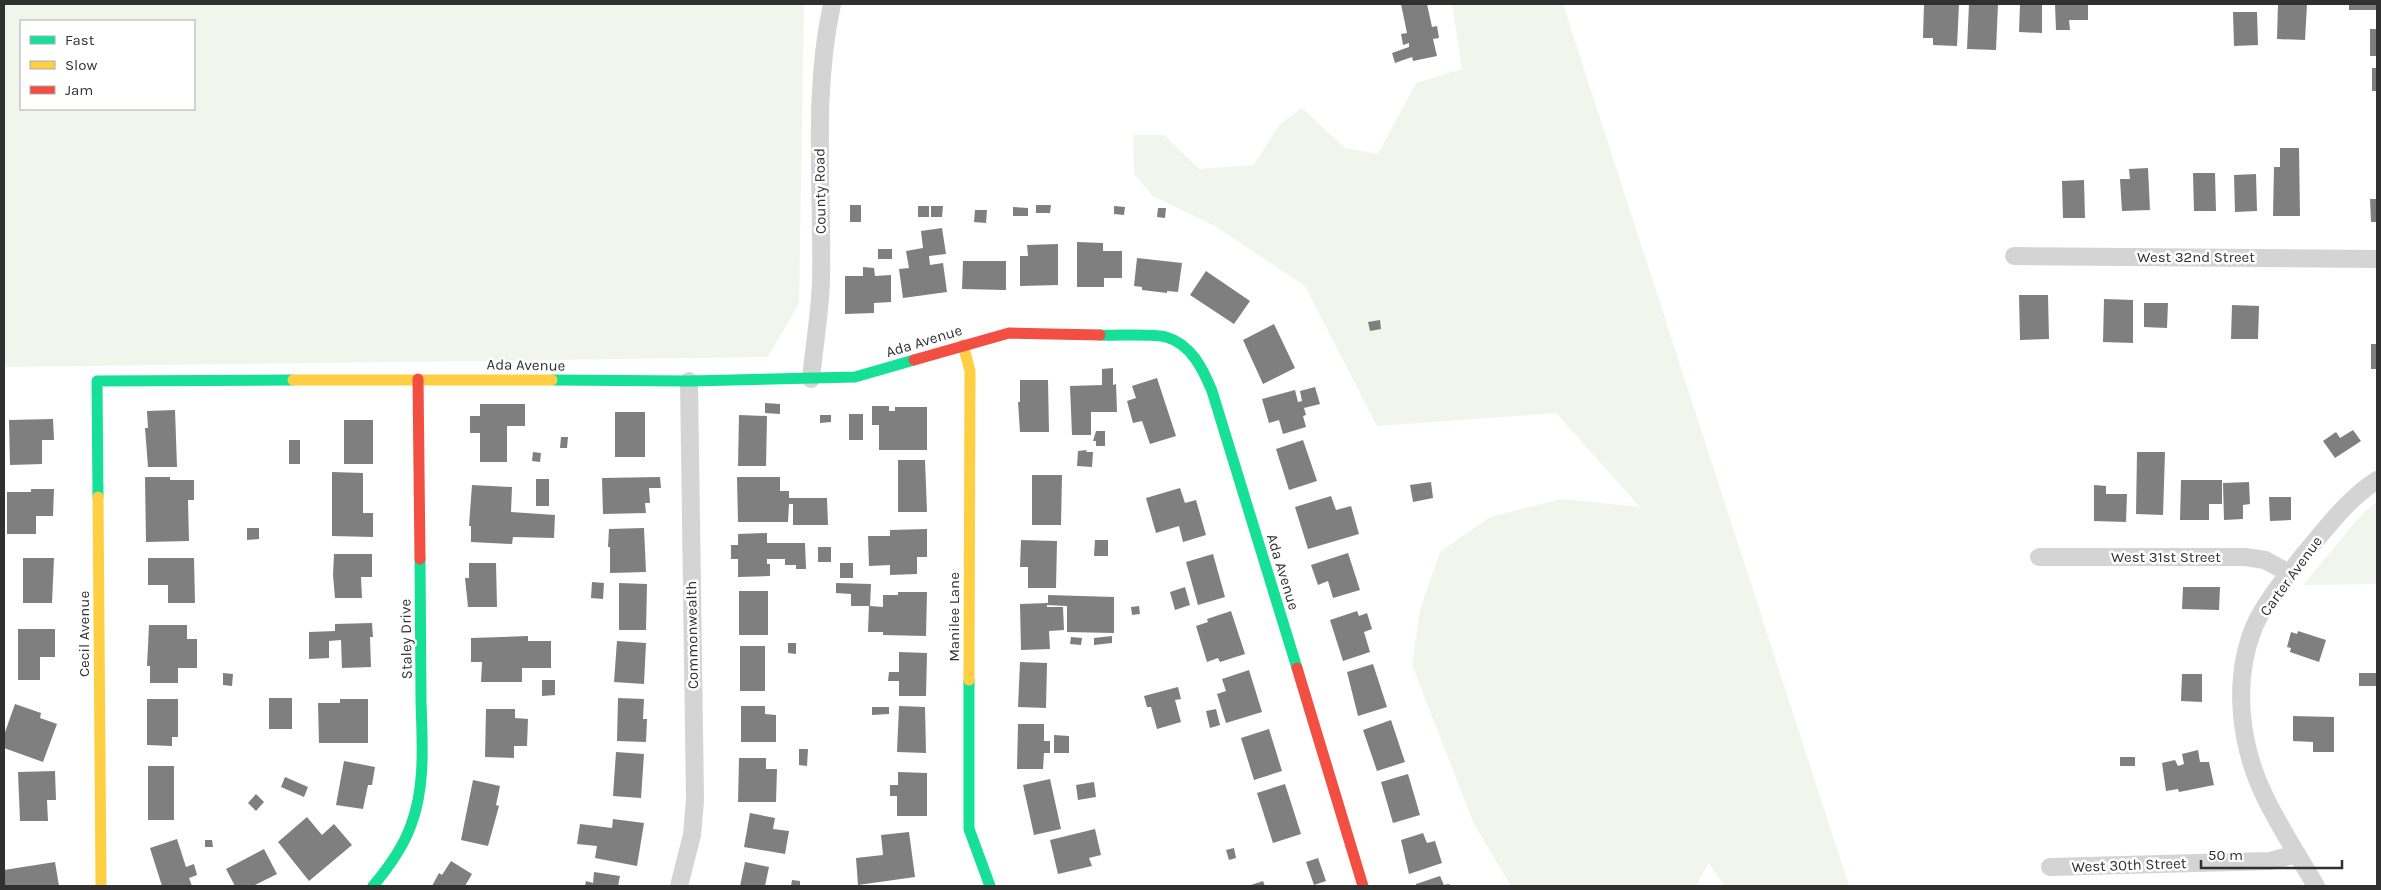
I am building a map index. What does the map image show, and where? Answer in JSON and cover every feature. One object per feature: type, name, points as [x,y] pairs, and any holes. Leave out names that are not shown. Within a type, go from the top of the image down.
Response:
[{"type":"street","name":"County Road","points":[[811,379],[821,286],[819,115],[821,76],[832,4]]},
{"type":"street","name":"West 32nd Street","points":[[2014,256],[2377,259]]},
{"type":"street","name":"Ada Avenue","points":[[97,381],[418,378],[689,381],[811,379],[855,377],[1009,333],[1166,337],[1186,348],[1201,361],[1212,391],[1363,886]]},
{"type":"street","name":"Manilee Lane","points":[[963,345],[970,371],[969,829],[990,886]]},
{"type":"street","name":"Staley Drive","points":[[373,886],[392,865],[411,831],[419,799],[422,750],[418,378]]},
{"type":"street","name":"Cecil Avenue","points":[[97,381],[101,886]]},
{"type":"street","name":"Commonwealth","points":[[679,886],[692,836],[695,800],[689,381]]},
{"type":"street","name":"Carter Avenue","points":[[2316,886],[2258,782],[2244,733],[2241,703],[2245,657],[2254,627],[2267,603],[2346,504],[2361,490],[2377,480]]},
{"type":"street","name":"West 31st Street","points":[[2039,558],[2245,557],[2265,560],[2290,573]]},
{"type":"street","name":"West 30th Street","points":[[2050,867],[2270,861],[2298,854]]},
{"type":"shaded area","points":[[4,4],[804,4],[799,303],[768,357],[4,367]]},
{"type":"shaded area","points":[[1452,4],[1563,4],[1849,886],[1724,886],[1709,863],[1696,886],[1511,886],[1474,824],[1412,665],[1420,610],[1440,552],[1490,517],[1562,499],[1640,507],[1556,413],[1377,426],[1305,286],[1215,226],[1153,196],[1134,174],[1133,135],[1164,135],[1199,169],[1254,165],[1279,125],[1302,108],[1345,148],[1378,154],[1416,83],[1462,69]]},
{"type":"shaded area","points":[[2377,502],[2377,584],[2303,585],[2362,514]]},
{"type":"building","points":[[1401,4],[1427,4],[1432,27],[1437,26],[1439,38],[1433,39],[1437,56],[1413,61],[1412,57],[1395,63],[1392,53],[1409,47],[1409,43],[1403,45],[1401,34],[1407,33]]},
{"type":"building","points":[[1924,4],[1959,4],[1957,46],[1933,45],[1933,38],[1923,38]]},
{"type":"building","points":[[1969,4],[1998,4],[1996,50],[1967,49]]},
{"type":"building","points":[[2020,4],[2042,4],[2042,33],[2019,32]]},
{"type":"building","points":[[2055,4],[2088,4],[2088,20],[2069,20],[2070,30],[2056,30]]},
{"type":"building","points":[[2278,4],[2307,4],[2305,40],[2277,39]]},
{"type":"building","points":[[2349,4],[2377,4],[2377,10],[2349,10]]},
{"type":"building","points":[[2233,12],[2257,12],[2258,45],[2234,46]]},
{"type":"building","points":[[2370,29],[2377,29],[2377,56],[2370,56]]},
{"type":"building","points":[[2372,68],[2377,68],[2377,91],[2372,91]]},
{"type":"building","points":[[2280,148],[2299,148],[2300,216],[2273,216],[2274,167],[2280,167]]},
{"type":"building","points":[[2148,168],[2150,210],[2122,211],[2120,179],[2130,179],[2129,169]]},
{"type":"building","points":[[2193,173],[2215,173],[2216,211],[2194,211]]},
{"type":"building","points":[[2256,174],[2257,211],[2235,212],[2234,175]]},
{"type":"building","points":[[2084,180],[2085,218],[2063,218],[2062,181]]},
{"type":"building","points":[[2370,199],[2377,199],[2377,222],[2371,222]]},
{"type":"building","points":[[850,205],[861,205],[861,222],[850,222]]},
{"type":"building","points":[[1036,205],[1051,205],[1050,213],[1036,213]]},
{"type":"building","points":[[918,206],[929,206],[929,217],[918,217]]},
{"type":"building","points":[[931,206],[943,206],[942,217],[931,217]]},
{"type":"building","points":[[1114,206],[1125,207],[1124,215],[1114,214]]},
{"type":"building","points":[[1013,207],[1028,208],[1028,216],[1013,216]]},
{"type":"building","points":[[1158,208],[1166,208],[1165,218],[1157,217]]},
{"type":"building","points":[[975,210],[987,210],[986,223],[974,222]]},
{"type":"building","points":[[942,228],[946,254],[929,256],[930,265],[943,263],[947,292],[903,298],[899,269],[909,268],[906,251],[923,248],[921,231]]},
{"type":"building","points":[[1077,242],[1103,243],[1103,251],[1122,251],[1122,278],[1104,278],[1104,287],[1077,287]]},
{"type":"building","points":[[1058,244],[1058,285],[1020,286],[1020,256],[1028,256],[1027,245]]},
{"type":"building","points":[[878,249],[892,249],[892,259],[878,259]]},
{"type":"building","points":[[1137,258],[1182,263],[1178,292],[1167,291],[1167,293],[1142,290],[1142,287],[1134,286]]},
{"type":"building","points":[[963,261],[1006,261],[1006,290],[962,289]]},
{"type":"building","points":[[863,267],[874,268],[875,276],[891,275],[891,302],[874,303],[874,313],[845,314],[845,276],[863,276]]},
{"type":"building","points":[[1206,271],[1250,301],[1234,324],[1190,295]]},
{"type":"building","points":[[2019,295],[2048,295],[2049,339],[2020,340]]},
{"type":"building","points":[[2104,299],[2133,300],[2133,343],[2103,342]]},
{"type":"building","points":[[2144,303],[2168,303],[2167,328],[2144,327]]},
{"type":"building","points":[[2232,305],[2259,306],[2258,339],[2231,339]]},
{"type":"building","points":[[1380,320],[1381,329],[1370,331],[1368,322]]},
{"type":"building","points":[[1274,324],[1295,368],[1263,384],[1243,340]]},
{"type":"building","points":[[2371,344],[2377,344],[2377,369],[2371,369]]},
{"type":"building","points":[[1113,368],[1113,385],[1116,384],[1117,412],[1091,412],[1091,435],[1072,435],[1070,386],[1102,385],[1102,369]]},
{"type":"building","points":[[1157,378],[1176,436],[1150,444],[1142,421],[1133,423],[1127,401],[1136,398],[1132,386]]},
{"type":"building","points":[[1020,380],[1048,380],[1049,432],[1020,432],[1018,402],[1020,402]]},
{"type":"building","points":[[1315,387],[1320,404],[1304,408],[1306,415],[1303,416],[1306,427],[1283,434],[1279,420],[1269,423],[1262,399],[1295,390],[1298,402],[1302,401],[1300,391]]},
{"type":"building","points":[[765,403],[780,404],[780,414],[765,413]]},
{"type":"building","points":[[480,404],[525,404],[525,426],[507,426],[507,462],[480,462],[480,433],[470,433],[470,416],[480,416]]},
{"type":"building","points":[[872,406],[889,406],[889,411],[895,411],[895,407],[927,407],[927,450],[879,450],[879,425],[872,425]]},
{"type":"building","points":[[175,410],[177,467],[148,467],[145,428],[148,428],[147,411]]},
{"type":"building","points":[[615,412],[645,412],[645,457],[615,457]]},
{"type":"building","points":[[849,414],[863,414],[863,440],[849,440]]},
{"type":"building","points":[[739,415],[767,416],[766,466],[738,466]]},
{"type":"building","points":[[820,415],[831,415],[831,422],[820,423]]},
{"type":"building","points":[[53,419],[54,440],[42,440],[42,464],[10,465],[9,420]]},
{"type":"building","points":[[344,420],[373,420],[373,464],[344,464]]},
{"type":"building","points":[[2353,430],[2361,441],[2335,458],[2323,441],[2336,432],[2340,438]]},
{"type":"building","points":[[1096,431],[1105,431],[1105,446],[1096,446],[1096,441],[1093,441]]},
{"type":"building","points":[[561,437],[568,437],[567,448],[560,448]]},
{"type":"building","points":[[289,440],[300,440],[300,464],[289,464]]},
{"type":"building","points":[[1303,440],[1317,481],[1289,490],[1276,449]]},
{"type":"building","points":[[1087,450],[1086,452],[1093,452],[1092,467],[1077,466],[1078,451]]},
{"type":"building","points":[[533,452],[541,453],[540,462],[532,461]]},
{"type":"building","points":[[2137,452],[2165,452],[2163,515],[2136,514]]},
{"type":"building","points":[[898,460],[925,460],[927,512],[898,512]]},
{"type":"building","points":[[332,472],[363,473],[363,513],[373,513],[373,537],[332,536]]},
{"type":"building","points":[[1032,475],[1062,475],[1061,525],[1032,525]]},
{"type":"building","points":[[145,477],[170,477],[170,480],[194,480],[194,500],[188,500],[189,541],[146,542]]},
{"type":"building","points":[[660,477],[661,488],[649,488],[650,503],[645,503],[646,513],[603,514],[602,478]]},
{"type":"building","points":[[737,477],[780,477],[780,491],[789,491],[789,498],[827,498],[828,525],[793,525],[793,504],[789,504],[788,522],[738,522]]},
{"type":"building","points":[[536,479],[549,479],[549,506],[536,506]]},
{"type":"building","points":[[2181,480],[2222,480],[2222,504],[2209,504],[2209,520],[2180,520]]},
{"type":"building","points":[[1431,482],[1433,498],[1413,502],[1410,485]]},
{"type":"building","points":[[2249,482],[2250,504],[2243,505],[2243,519],[2224,520],[2223,483]]},
{"type":"building","points":[[472,485],[512,487],[511,512],[555,515],[554,538],[513,537],[512,544],[471,542],[471,526],[469,526]]},
{"type":"building","points":[[2094,485],[2106,486],[2106,494],[2127,494],[2126,522],[2094,521]]},
{"type":"building","points":[[1180,488],[1185,503],[1196,500],[1206,535],[1183,542],[1179,526],[1156,533],[1146,498]]},
{"type":"building","points":[[31,489],[54,489],[53,516],[36,516],[36,534],[7,534],[7,492],[31,492]]},
{"type":"building","points":[[1331,496],[1336,510],[1351,506],[1359,534],[1308,549],[1295,507]]},
{"type":"building","points":[[2269,497],[2291,497],[2291,520],[2270,521]]},
{"type":"building","points":[[247,528],[259,528],[259,539],[247,540]]},
{"type":"building","points":[[644,528],[646,572],[610,573],[609,529]]},
{"type":"building","points":[[927,529],[927,557],[917,557],[917,574],[890,575],[890,565],[869,566],[868,536],[890,536],[890,530]]},
{"type":"building","points":[[767,533],[767,543],[805,543],[806,569],[796,569],[796,565],[785,565],[785,559],[767,559],[767,564],[770,564],[770,576],[738,577],[738,559],[731,559],[731,545],[738,545],[738,534]]},
{"type":"building","points":[[1021,540],[1057,541],[1056,588],[1028,588],[1028,567],[1020,567]]},
{"type":"building","points":[[1095,540],[1108,540],[1108,556],[1094,556]]},
{"type":"building","points":[[818,547],[831,547],[831,562],[818,562]]},
{"type":"building","points":[[1348,553],[1360,590],[1333,598],[1328,581],[1318,585],[1311,565]]},
{"type":"building","points":[[334,554],[372,554],[372,577],[361,577],[362,598],[335,598]]},
{"type":"building","points":[[1213,554],[1225,597],[1198,605],[1186,562]]},
{"type":"building","points":[[23,558],[54,558],[52,603],[23,603]]},
{"type":"building","points":[[148,558],[194,558],[195,603],[168,603],[168,585],[148,585]]},
{"type":"building","points":[[469,563],[496,563],[497,607],[468,607],[465,578],[469,578]]},
{"type":"building","points":[[840,563],[853,563],[853,578],[840,578]]},
{"type":"building","points":[[592,582],[604,583],[603,599],[591,598]]},
{"type":"building","points":[[619,583],[647,584],[646,630],[619,630]]},
{"type":"building","points":[[836,583],[871,584],[870,606],[883,607],[883,595],[898,595],[898,592],[927,592],[926,636],[883,635],[883,632],[868,632],[869,606],[851,606],[851,594],[836,593]]},
{"type":"building","points":[[1185,587],[1190,605],[1175,610],[1170,592]]},
{"type":"building","points":[[2183,587],[2220,587],[2219,610],[2182,609]]},
{"type":"building","points":[[739,591],[768,591],[768,635],[739,635]]},
{"type":"building","points":[[1048,595],[1114,597],[1114,633],[1067,632],[1067,606],[1047,605],[1047,607],[1063,607],[1064,630],[1049,631],[1050,649],[1021,650],[1020,604],[1048,603]]},
{"type":"building","points":[[1139,606],[1140,614],[1132,615],[1131,607]]},
{"type":"building","points":[[1231,611],[1245,654],[1220,662],[1218,658],[1207,662],[1196,626],[1208,622],[1207,619]]},
{"type":"building","points":[[1357,611],[1359,616],[1367,613],[1372,629],[1364,632],[1370,652],[1343,661],[1330,620]]},
{"type":"building","points":[[372,623],[373,637],[370,637],[371,667],[342,668],[341,640],[329,641],[329,658],[309,659],[309,632],[335,631],[335,624]]},
{"type":"building","points":[[149,625],[187,625],[187,639],[197,639],[197,668],[178,668],[178,683],[150,683],[150,666],[147,666]]},
{"type":"building","points":[[18,629],[55,629],[55,657],[40,657],[40,680],[18,680]]},
{"type":"building","points":[[2298,631],[2326,640],[2319,662],[2290,652],[2291,648],[2287,647],[2291,632],[2297,634]]},
{"type":"building","points":[[528,636],[528,641],[551,641],[551,668],[522,668],[522,682],[481,682],[482,662],[471,662],[471,638]]},
{"type":"building","points":[[1112,636],[1112,643],[1094,645],[1094,638]]},
{"type":"building","points":[[1071,637],[1082,638],[1081,645],[1070,644]]},
{"type":"building","points":[[617,641],[646,643],[644,684],[614,682]]},
{"type":"building","points":[[788,643],[796,643],[796,654],[788,653]]},
{"type":"building","points":[[740,646],[765,646],[765,691],[740,691]]},
{"type":"building","points":[[899,652],[927,653],[926,696],[899,696],[899,681],[888,681],[889,672],[899,672]]},
{"type":"building","points":[[1020,662],[1047,663],[1046,708],[1018,707]]},
{"type":"building","points":[[1373,664],[1387,707],[1358,716],[1347,672]]},
{"type":"building","points":[[1249,670],[1262,712],[1226,723],[1217,694],[1226,691],[1222,679]]},
{"type":"building","points":[[223,673],[233,674],[232,686],[223,685]]},
{"type":"building","points":[[2359,673],[2377,673],[2377,686],[2359,686]]},
{"type":"building","points":[[2182,674],[2202,674],[2202,702],[2181,701]]},
{"type":"building","points":[[542,680],[555,680],[555,695],[542,696]]},
{"type":"building","points":[[1178,687],[1181,699],[1175,700],[1181,722],[1157,729],[1151,707],[1147,707],[1144,696]]},
{"type":"building","points":[[269,698],[292,698],[292,729],[269,729]]},
{"type":"building","points":[[618,698],[644,699],[643,719],[647,719],[646,742],[617,741]]},
{"type":"building","points":[[147,699],[178,699],[178,737],[172,737],[172,746],[147,745]]},
{"type":"building","points":[[340,699],[368,699],[368,743],[319,743],[318,703],[340,703]]},
{"type":"building","points":[[15,704],[41,713],[40,718],[57,724],[43,762],[4,748],[4,735]]},
{"type":"building","points":[[741,706],[765,706],[765,714],[776,715],[776,742],[741,742]]},
{"type":"building","points":[[899,706],[925,707],[926,753],[897,752]]},
{"type":"building","points":[[872,707],[889,707],[889,714],[872,715]]},
{"type":"building","points":[[486,709],[515,709],[515,718],[528,719],[527,746],[514,746],[514,758],[485,757]]},
{"type":"building","points":[[1216,709],[1220,725],[1210,728],[1206,711]]},
{"type":"building","points":[[2293,716],[2334,717],[2334,752],[2313,752],[2313,742],[2293,741]]},
{"type":"building","points":[[1391,720],[1405,762],[1377,771],[1363,730]]},
{"type":"building","points":[[1018,724],[1044,724],[1044,741],[1050,741],[1050,753],[1044,753],[1043,769],[1017,769]]},
{"type":"building","points":[[1269,729],[1282,771],[1254,780],[1241,738]]},
{"type":"building","points":[[1054,735],[1069,736],[1069,753],[1054,753]]},
{"type":"building","points":[[799,749],[808,749],[807,766],[799,765]]},
{"type":"building","points":[[2198,750],[2200,762],[2209,762],[2214,785],[2179,792],[2178,789],[2166,791],[2162,763],[2175,760],[2178,766],[2184,764],[2182,754]]},
{"type":"building","points":[[616,752],[644,754],[641,798],[613,796]]},
{"type":"building","points":[[2120,757],[2135,757],[2135,766],[2120,766]]},
{"type":"building","points":[[739,758],[766,758],[766,769],[777,769],[776,802],[738,802]]},
{"type":"building","points":[[344,761],[375,767],[372,785],[368,785],[363,809],[336,805]]},
{"type":"building","points":[[148,766],[174,766],[174,820],[148,820]]},
{"type":"building","points":[[55,771],[56,800],[47,800],[48,821],[20,821],[18,772]]},
{"type":"building","points":[[898,772],[927,773],[927,816],[897,816],[897,796],[890,796],[890,785],[898,785]]},
{"type":"building","points":[[1408,774],[1420,815],[1393,823],[1381,782]]},
{"type":"building","points":[[285,777],[308,787],[304,797],[281,787]]},
{"type":"building","points":[[1050,779],[1061,829],[1034,835],[1023,785]]},
{"type":"building","points":[[473,780],[500,786],[496,805],[499,806],[488,846],[461,840]]},
{"type":"building","points":[[1094,782],[1096,797],[1078,800],[1076,785]]},
{"type":"building","points":[[1285,784],[1301,834],[1273,843],[1257,793]]},
{"type":"building","points":[[256,794],[264,802],[256,811],[248,803]]},
{"type":"building","points":[[750,813],[775,818],[773,829],[789,831],[785,854],[744,847]]},
{"type":"building","points":[[307,817],[322,835],[334,824],[352,845],[309,881],[278,842]]},
{"type":"building","points":[[613,819],[644,823],[637,866],[595,858],[597,846],[577,844],[580,824],[612,828]]},
{"type":"building","points":[[1095,829],[1101,855],[1089,858],[1092,866],[1058,874],[1050,840]]},
{"type":"building","points":[[909,832],[915,877],[858,885],[856,858],[883,855],[881,835]]},
{"type":"building","points":[[1423,833],[1427,843],[1435,841],[1442,863],[1409,874],[1401,840]]},
{"type":"building","points":[[177,839],[186,867],[194,864],[197,875],[189,878],[192,886],[162,886],[150,848]]},
{"type":"building","points":[[205,840],[212,840],[213,847],[205,847]]},
{"type":"building","points":[[1234,848],[1236,858],[1229,860],[1226,850]]},
{"type":"building","points":[[264,849],[277,874],[253,886],[235,886],[226,869]]},
{"type":"building","points":[[1318,858],[1326,881],[1314,885],[1306,862]]},
{"type":"building","points":[[451,861],[472,874],[465,886],[432,886],[439,873],[442,875]]},
{"type":"building","points":[[55,862],[59,886],[4,886],[4,870]]},
{"type":"building","points":[[745,862],[769,867],[765,886],[740,886]]},
{"type":"building","points":[[594,872],[620,876],[618,886],[585,886],[586,881],[593,883]]},
{"type":"building","points":[[1440,876],[1444,885],[1449,884],[1450,886],[1416,886],[1416,884]]},
{"type":"building","points":[[792,880],[800,881],[800,886],[791,886]]},
{"type":"building","points":[[1263,881],[1265,886],[1248,886]]},
{"type":"traffic: fast","points":[[1100,335],[1160,336],[1175,340],[1189,351],[1205,374],[1212,391],[1297,668]]},
{"type":"traffic: fast","points":[[552,380],[689,381],[855,377],[914,360]]},
{"type":"traffic: fast","points":[[98,497],[97,381],[293,380]]},
{"type":"traffic: fast","points":[[373,886],[404,842],[416,810],[419,795],[422,763],[420,559]]},
{"type":"traffic: fast","points":[[969,680],[969,829],[990,886]]},
{"type":"traffic: slow","points":[[963,345],[970,371],[969,680]]},
{"type":"traffic: slow","points":[[293,380],[552,380]]},
{"type":"traffic: slow","points":[[98,497],[101,886]]},
{"type":"traffic: jam","points":[[914,360],[1009,333],[1100,335]]},
{"type":"traffic: jam","points":[[418,379],[420,559]]},
{"type":"traffic: jam","points":[[1297,668],[1363,886]]}]
